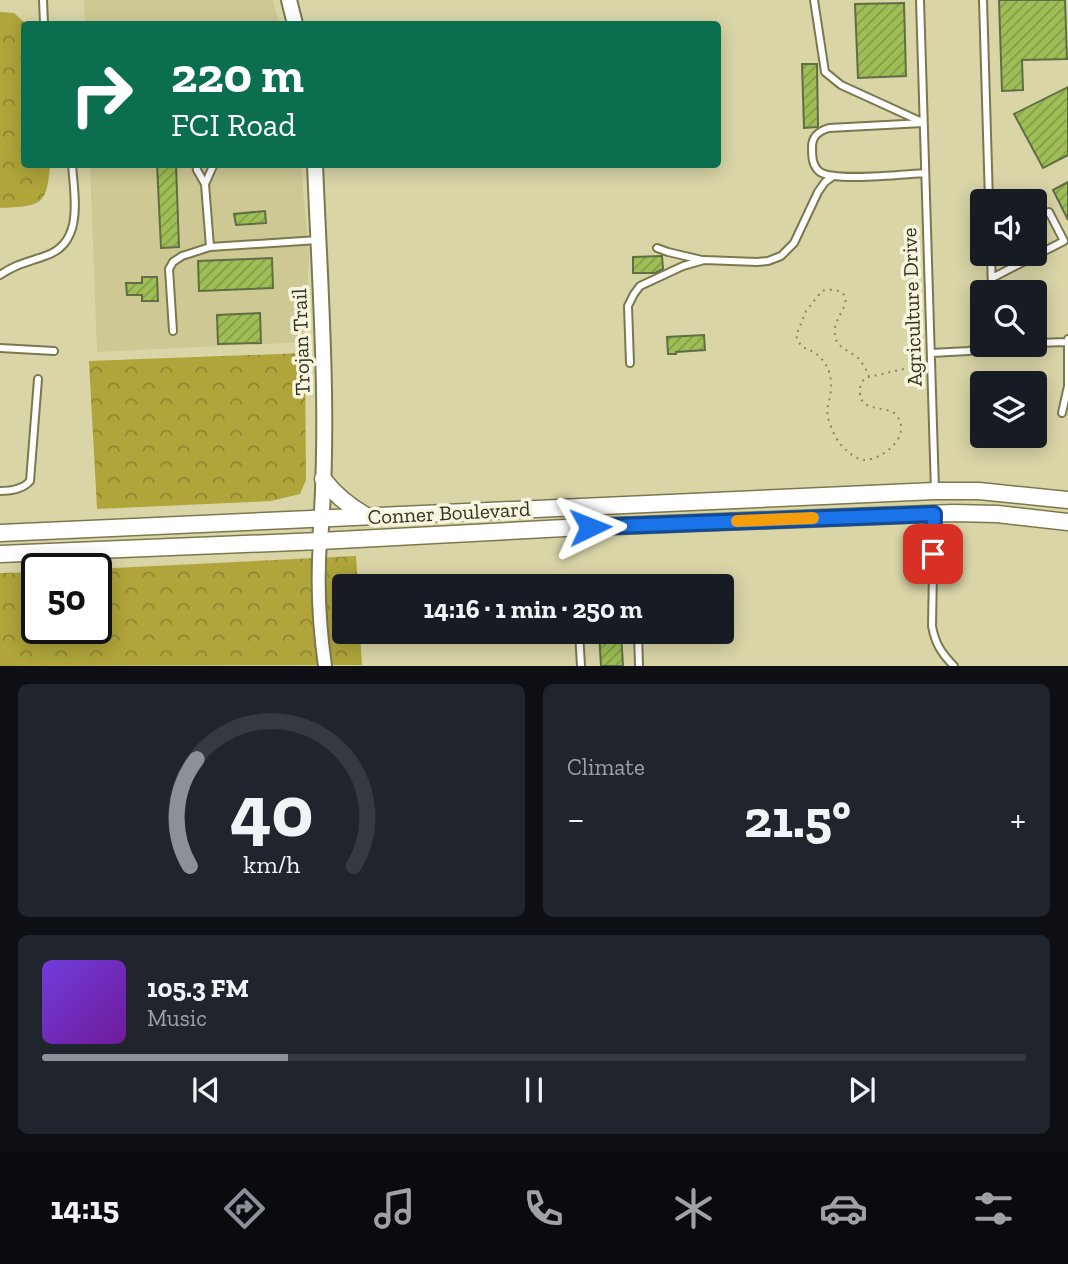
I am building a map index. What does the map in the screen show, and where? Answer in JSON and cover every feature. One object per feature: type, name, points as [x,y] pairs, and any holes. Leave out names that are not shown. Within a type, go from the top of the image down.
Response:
[{"type":"main road","points":[[323,480],[337,496],[366,516]]},
{"type":"main road","points":[[934,491],[934,514]]},
{"type":"main road","name":"Conner Boulevard","points":[[0,533],[934,491],[979,491],[1068,500]]},
{"type":"main road","name":"Conner Boulevard","points":[[0,554],[934,514],[998,514],[1068,522]]},
{"type":"street","points":[[289,0],[294,21]]},
{"type":"street","name":"Trojan Trail","points":[[315,168],[324,381],[320,541]]},
{"type":"street","points":[[320,541],[318,593],[325,666]]},
{"type":"lane","points":[[43,0],[44,21]]},
{"type":"lane","points":[[814,0],[825,72],[841,85],[923,123]]},
{"type":"lane","name":"Agriculture Drive","points":[[920,0],[934,491]]},
{"type":"lane","points":[[983,0],[989,189]]},
{"type":"lane","points":[[923,123],[829,128],[822,130],[812,140],[813,163],[821,173],[832,177],[925,173]]},
{"type":"lane","points":[[0,275],[17,264],[48,255],[65,244],[71,235],[75,217],[72,168]]},
{"type":"lane","points":[[197,168],[205,184],[210,247]]},
{"type":"lane","points":[[205,184],[212,168]]},
{"type":"lane","points":[[657,248],[668,253],[704,260],[768,261],[781,256],[798,237],[818,192],[832,177]]},
{"type":"lane","points":[[1047,213],[1049,212],[1064,242],[1047,250]]},
{"type":"lane","points":[[173,331],[169,270],[173,262],[182,256],[210,247],[318,240]]},
{"type":"lane","points":[[630,363],[628,306],[634,294],[640,286],[683,266],[704,260]]},
{"type":"lane","points":[[992,266],[992,278],[1016,266]]},
{"type":"lane","points":[[1047,342],[1068,341],[1068,386],[1062,414]]},
{"type":"lane","points":[[0,348],[54,351]]},
{"type":"lane","points":[[931,353],[970,351]]},
{"type":"lane","points":[[0,491],[20,488],[30,481],[38,379]]},
{"type":"lane","points":[[934,514],[932,625],[938,648],[954,666]]},
{"type":"lane","points":[[580,644],[581,666]]},
{"type":"lane","points":[[638,644],[639,666]]},
{"type":"path","points":[[869,377],[858,358],[835,339],[835,324],[846,302],[845,297],[836,290],[822,291],[806,311],[796,336],[801,346],[813,351],[828,368],[832,382],[828,419],[843,449],[860,459],[871,458],[889,450],[901,434],[900,420],[893,412],[877,409],[862,401],[859,394],[862,381],[912,367],[931,365]]},
{"type":"shaded area","points":[[84,0],[273,0],[278,21],[85,21]]},
{"type":"shaded area","points":[[90,168],[301,168],[309,256],[305,342],[97,352]]},
{"type":"green space","points":[[0,12],[14,13],[23,21],[21,168],[50,168],[47,189],[39,202],[0,208]]},
{"type":"green space","points":[[305,353],[306,480],[300,494],[271,501],[97,509],[89,361]]},
{"type":"green space","points":[[356,556],[357,574],[332,574],[332,644],[361,644],[362,665],[0,666],[0,573],[21,572],[21,644],[112,644],[112,568]]},
{"type":"building","points":[[999,0],[1065,0],[1067,59],[1022,60],[1023,90],[1002,91]]},
{"type":"building","points":[[904,3],[906,76],[858,78],[855,4]]},
{"type":"building","points":[[802,64],[817,64],[817,127],[804,128]]},
{"type":"building","points":[[1068,87],[1068,155],[1043,168],[1014,114]]},
{"type":"building","points":[[157,168],[176,168],[179,247],[161,248]]},
{"type":"building","points":[[1068,182],[1068,220],[1053,190]]},
{"type":"building","points":[[265,211],[266,223],[236,225],[234,214]]},
{"type":"building","points":[[662,256],[663,269],[655,273],[633,273],[633,257]]},
{"type":"building","points":[[272,258],[273,288],[199,291],[198,261]]},
{"type":"building","points":[[142,277],[157,277],[158,301],[142,301],[142,295],[127,295],[126,283],[142,283]]},
{"type":"building","points":[[260,313],[261,343],[218,344],[217,315]]},
{"type":"building","points":[[704,335],[705,350],[668,354],[667,337]]},
{"type":"building","points":[[600,644],[622,644],[623,666],[601,666]]},
{"type":"slow traffic","points":[[737,521],[813,518]]},
{"type":"route","points":[[590,527],[934,514],[933,554]]}]
